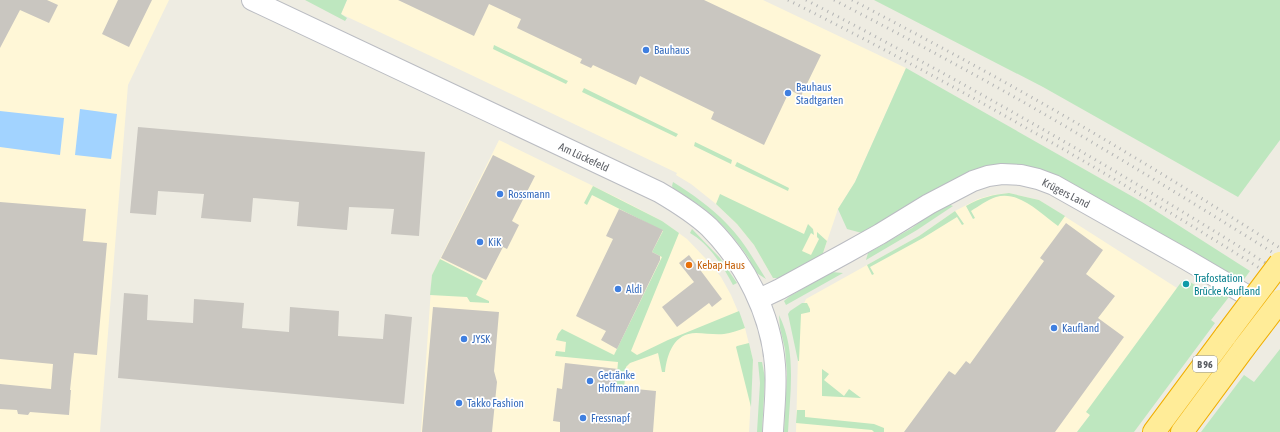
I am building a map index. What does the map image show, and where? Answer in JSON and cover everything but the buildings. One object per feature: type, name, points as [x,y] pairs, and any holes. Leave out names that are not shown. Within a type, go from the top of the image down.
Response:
[{"type":"highway","name":"B 96","points":[[1154,432],[1280,263]]},
{"type":"highway","name":"B 96","points":[[1182,432],[1280,301]]},
{"type":"street","name":"Am Lückefeld","points":[[252,0],[659,192],[694,215],[723,243],[740,266],[759,299],[769,329],[775,364],[776,389],[773,432]]},
{"type":"street","name":"Krügers Land","points":[[759,299],[880,234],[947,194],[973,181],[988,176],[1002,174],[1021,175],[1054,185],[1280,314]]},
{"type":"shaded area","points":[[0,0],[169,0],[128,85],[100,432],[0,432]]},
{"type":"shaded area","points":[[347,0],[763,0],[906,68],[855,182],[838,209],[822,256],[773,278],[754,245],[737,224],[716,204],[691,184],[676,175],[677,173],[341,14]]},
{"type":"shaded area","points":[[499,140],[662,221],[687,239],[706,259],[721,277],[731,295],[745,328],[753,360],[749,432],[421,432],[432,275]]},
{"type":"shaded area","points":[[1009,193],[1039,200],[1177,288],[1087,412],[1090,415],[1077,432],[796,432],[799,315],[806,299],[919,236],[955,211],[978,199],[992,195]]},
{"type":"green space","points":[[305,0],[347,0],[341,14],[347,18],[345,21]]},
{"type":"green space","points":[[874,0],[1280,0],[1280,140],[1238,197],[1043,87]]},
{"type":"green space","points":[[494,45],[568,81],[566,84],[493,49]]},
{"type":"green space","points":[[906,68],[1142,202],[1250,271],[1242,282],[1023,168],[914,203],[862,233],[847,229],[838,209],[855,182]]},
{"type":"green space","points":[[584,88],[678,134],[676,137],[582,92]]},
{"type":"green space","points":[[695,142],[732,160],[731,164],[694,146]]},
{"type":"green space","points":[[737,162],[789,188],[788,191],[735,166]]},
{"type":"green space","points":[[673,182],[701,201],[733,230],[753,257],[766,279],[752,270],[747,262],[750,260],[724,227],[704,209],[673,188]]},
{"type":"green space","points":[[593,186],[662,221],[679,233],[631,351],[637,355],[668,340],[739,311],[745,328],[724,334],[696,333],[688,334],[682,337],[673,346],[670,352],[665,372],[662,372],[658,353],[630,363],[626,367],[620,432],[612,432],[618,362],[555,356],[556,351],[565,352],[566,342],[556,340],[562,329],[614,355],[662,257],[652,252],[663,231],[592,195],[587,205],[584,203]]},
{"type":"green space","points":[[1009,193],[1039,200],[1065,216],[1058,226],[1029,204],[1013,197],[1005,196],[993,198],[971,211],[975,218],[973,219],[966,206],[977,200]]},
{"type":"green space","points":[[720,194],[804,234],[808,224],[813,229],[814,235],[811,233],[802,251],[811,255],[819,239],[817,237],[817,232],[827,241],[822,256],[781,278],[773,278],[754,245],[737,224],[716,204]]},
{"type":"green space","points":[[945,203],[953,206],[917,230],[866,260],[868,253],[912,228]]},
{"type":"green space","points":[[955,211],[964,224],[962,225],[957,217],[923,238],[870,267],[874,274],[872,275],[867,265],[919,236]]},
{"type":"green space","points":[[692,229],[720,258],[737,283],[733,285],[725,270],[709,249],[690,233]]},
{"type":"green space","points":[[440,259],[483,281],[476,295],[489,301],[489,303],[470,302],[467,297],[430,295],[432,275]]},
{"type":"green space","points":[[832,272],[843,273],[786,305],[784,301],[790,296]]},
{"type":"green space","points":[[1185,279],[1200,288],[1213,290],[1229,297],[1211,320],[1215,323],[1134,432],[1077,432],[1090,415],[1086,412],[1182,281]]},
{"type":"green space","points":[[802,303],[807,303],[810,312],[801,314],[798,361],[788,314]]},
{"type":"green space","points":[[779,315],[785,329],[790,358],[791,387],[788,432],[784,432],[787,374],[785,349],[780,328]]},
{"type":"green space","points":[[749,343],[753,360],[751,407],[736,347]]},
{"type":"green space","points":[[1280,349],[1280,432],[1201,432],[1244,375],[1254,382]]},
{"type":"green space","points":[[758,362],[762,362],[765,378],[762,432],[757,432],[760,383]]},
{"type":"green space","points":[[822,369],[829,374],[824,380],[844,396],[849,389],[861,398],[822,396]]},
{"type":"green space","points":[[797,410],[805,410],[805,417],[874,424],[884,428],[884,432],[796,423]]},
{"type":"water","points":[[80,109],[117,114],[111,159],[75,155]]},
{"type":"water","points":[[0,111],[64,118],[60,155],[0,147]]},
{"type":"railway","points":[[788,0],[851,32],[1038,134],[1160,206],[1280,281]]},
{"type":"railway","points":[[806,0],[987,97],[1164,200],[1280,272]]},
{"type":"railway","points":[[834,0],[1035,109],[1145,174],[1280,257]]},
{"type":"railway","points":[[852,0],[1068,118],[1175,182],[1280,248]]},
{"type":"place","name":"Bauhaus","points":[[646,50]]},
{"type":"place","name":"Bauhaus Stadtgarten","points":[[788,93]]},
{"type":"place","name":"Rossmann","points":[[500,194]]},
{"type":"place","name":"KiK","points":[[480,242]]},
{"type":"place","name":"Kebap Haus","points":[[689,265]]},
{"type":"place","name":"Trafostation Brücke Kaufland","points":[[1186,284]]},
{"type":"place","name":"Aldi","points":[[618,289]]},
{"type":"place","name":"Kaufland","points":[[1054,328]]},
{"type":"place","name":"JYSK","points":[[464,339]]},
{"type":"place","name":"Getränke Hoffmann","points":[[590,381]]},
{"type":"place","name":"Takko Fashion","points":[[459,403]]},
{"type":"place","name":"Fressnapf","points":[[583,418]]}]
